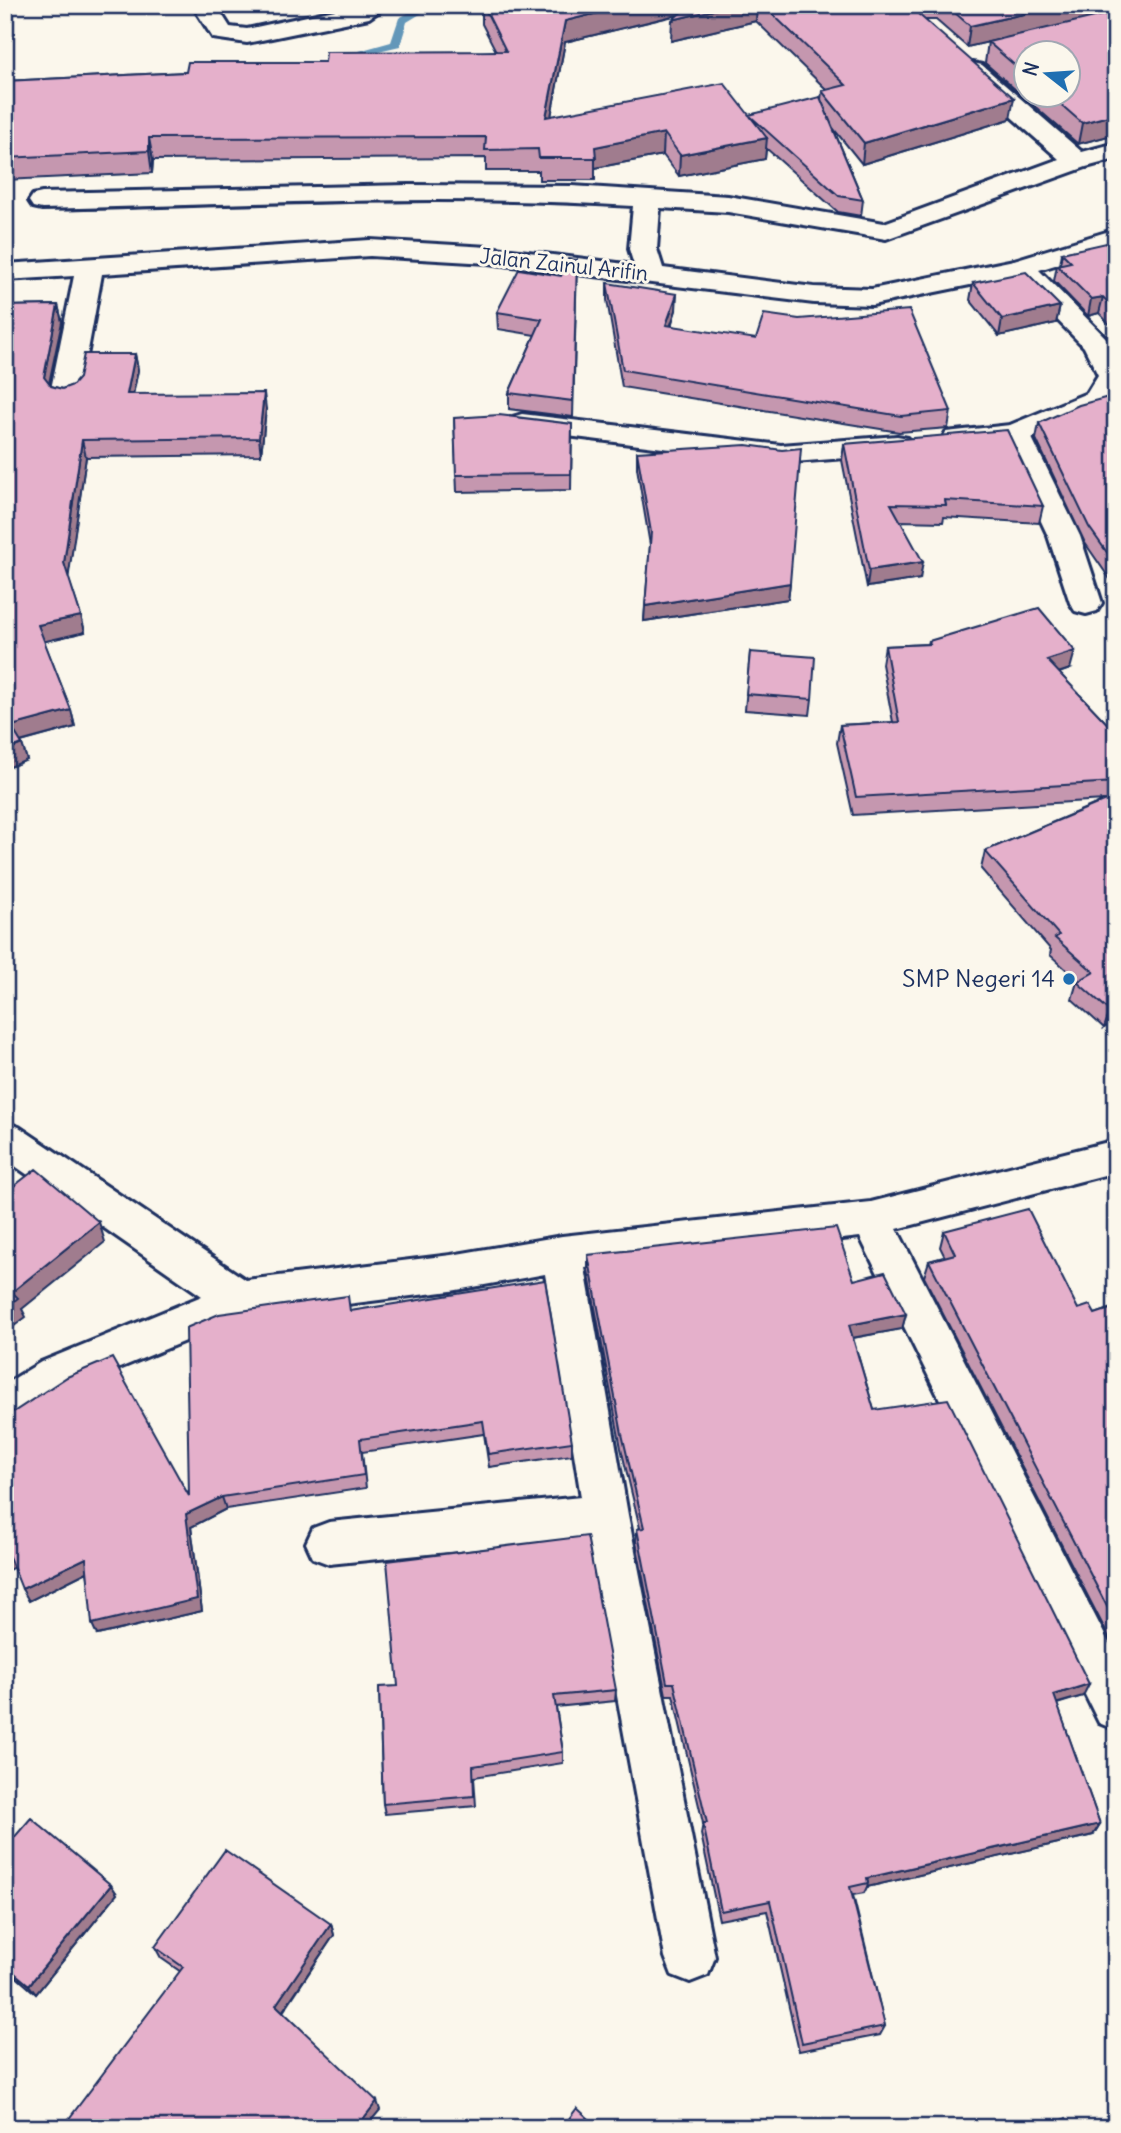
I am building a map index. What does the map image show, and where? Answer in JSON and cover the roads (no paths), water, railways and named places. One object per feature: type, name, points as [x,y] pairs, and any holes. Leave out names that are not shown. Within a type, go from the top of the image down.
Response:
[{"type":"street","points":[[204,5],[222,33],[247,36],[361,13],[376,5]]},
{"type":"street","points":[[986,53],[956,56],[1077,161]]},
{"type":"street","points":[[41,201],[409,193],[648,197],[728,204],[886,231],[1077,161],[1116,151]]},
{"type":"street","points":[[648,197],[643,249],[650,275]]},
{"type":"street","name":"Jalan Zainul Arifin","points":[[5,272],[370,248],[488,255],[814,295],[872,297],[1020,267],[1116,237]]},
{"type":"street","points":[[65,394],[90,265]]},
{"type":"street","points":[[497,420],[781,454],[1015,434],[1097,399],[1107,387],[1112,374],[1097,344],[1020,267]]},
{"type":"street","points":[[1015,434],[1064,536],[1086,603]]},
{"type":"street","points":[[5,1138],[240,1299]]},
{"type":"street","points":[[5,1408],[56,1375],[240,1299],[451,1273],[562,1253],[871,1219],[1116,1156]]},
{"type":"street","points":[[871,1219],[1116,1707]]},
{"type":"street","points":[[562,1253],[606,1515],[690,1957]]},
{"type":"street","points":[[329,1543],[606,1515]]},
{"type":"waterway","points":[[352,56],[396,44],[402,20],[430,5]]},
{"type":"place","name":"SMP Negeri 14","points":[[1069,979]]}]
